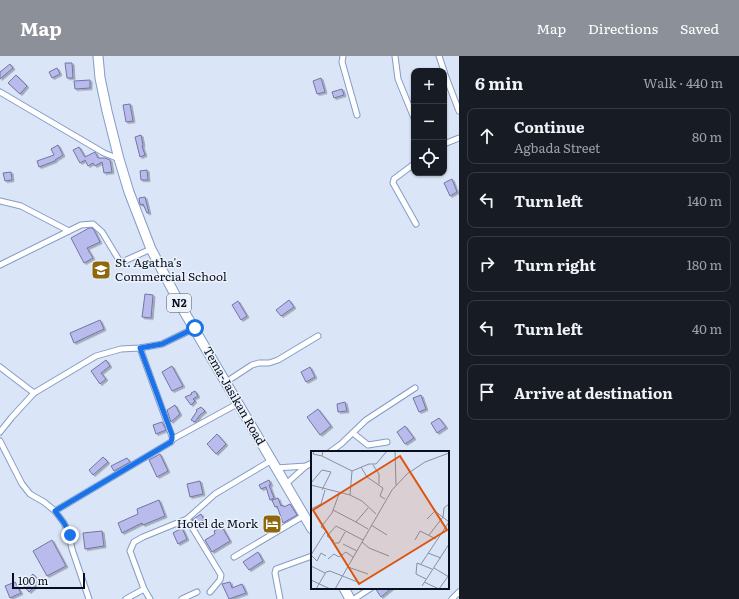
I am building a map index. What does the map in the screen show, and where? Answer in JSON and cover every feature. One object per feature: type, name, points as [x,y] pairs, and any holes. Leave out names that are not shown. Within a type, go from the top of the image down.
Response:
[{"type":"highway","name":"Tema-Jasikan Road","points":[[98,56],[100,78],[119,159],[129,192],[151,249],[182,308],[226,382],[237,404],[311,527]]},
{"type":"highway","points":[[345,589],[350,599]]},
{"type":"street","points":[[343,56],[342,62],[358,115]]},
{"type":"street","points":[[395,56],[398,79],[411,111]]},
{"type":"street","points":[[439,56],[443,68]]},
{"type":"street","points":[[447,80],[459,111]]},
{"type":"street","points":[[0,92],[104,153],[119,159]]},
{"type":"street","points":[[447,143],[459,138]]},
{"type":"street","points":[[411,166],[394,179],[393,183],[416,224]]},
{"type":"street","points":[[0,201],[21,206],[69,231]]},
{"type":"street","points":[[0,265],[81,225],[93,224],[102,232],[119,260],[122,262],[151,249]]},
{"type":"street","points":[[0,432],[34,393],[96,356],[121,349],[140,348],[162,344],[195,328]]},
{"type":"street","points":[[226,382],[252,365],[258,363],[269,363],[278,360],[318,336]]},
{"type":"street","points":[[140,348],[172,439]]},
{"type":"street","points":[[0,367],[34,393]]},
{"type":"street","points":[[331,451],[366,420],[416,388]]},
{"type":"street","points":[[55,511],[171,442],[172,439],[237,404]]},
{"type":"street","points":[[352,434],[368,445],[387,442]]},
{"type":"street","points":[[0,441],[22,484],[30,494],[44,502],[55,511],[64,523],[70,535],[72,549],[89,599]]},
{"type":"street","points":[[150,599],[144,589],[130,551],[134,542],[187,519],[215,494],[274,464],[306,466]]},
{"type":"street","points":[[286,484],[306,466],[311,464]]},
{"type":"street","points":[[234,557],[305,516]]},
{"type":"street","points":[[187,519],[221,575],[220,580],[210,592]]},
{"type":"street","points":[[280,599],[274,572],[276,569],[311,556]]},
{"type":"street","points":[[128,598],[144,589]]},
{"type":"street","points":[[354,599],[369,589]]},
{"type":"street","points":[[182,599],[197,592]]},
{"type":"street","points":[[452,599],[459,592]]},
{"type":"building","points":[[65,63],[72,63],[73,78],[67,78]]},
{"type":"building","points":[[10,64],[13,68],[0,79],[0,72]]},
{"type":"building","points":[[57,68],[60,74],[52,78],[49,72]]},
{"type":"building","points":[[16,75],[27,86],[20,94],[8,83]]},
{"type":"building","points":[[321,78],[325,92],[317,94],[313,81]]},
{"type":"building","points":[[90,80],[90,88],[75,89],[74,81]]},
{"type":"building","points":[[342,89],[344,95],[334,98],[332,92]]},
{"type":"building","points":[[130,104],[133,121],[126,122],[123,105]]},
{"type":"building","points":[[141,135],[145,155],[140,157],[135,137]]},
{"type":"building","points":[[58,145],[63,155],[55,161],[39,167],[37,161],[54,155],[51,149]]},
{"type":"building","points":[[79,147],[85,157],[95,152],[98,158],[110,160],[112,172],[104,173],[102,162],[95,166],[93,163],[88,166],[85,160],[80,163],[73,150]]},
{"type":"building","points":[[147,170],[148,180],[141,180],[140,171]]},
{"type":"building","points":[[11,172],[12,180],[5,181],[3,173]]},
{"type":"building","points":[[452,179],[457,192],[450,196],[444,183]]},
{"type":"building","points":[[145,197],[149,213],[147,213],[143,204],[140,205],[139,198]]},
{"type":"building","points":[[89,228],[94,230],[100,242],[87,248],[93,258],[84,263],[71,238]]},
{"type":"building","points":[[145,294],[153,295],[151,318],[142,317]]},
{"type":"building","points":[[289,300],[294,307],[281,316],[276,310]]},
{"type":"building","points":[[238,301],[247,316],[241,320],[232,305]]},
{"type":"building","points":[[100,320],[104,329],[74,343],[70,333]]},
{"type":"building","points":[[106,360],[110,366],[101,373],[106,379],[100,384],[91,371]]},
{"type":"building","points":[[172,366],[183,386],[172,391],[162,372]]},
{"type":"building","points":[[310,367],[315,377],[306,382],[301,372]]},
{"type":"building","points":[[195,391],[198,396],[193,399],[195,401],[191,405],[185,397]]},
{"type":"building","points":[[421,395],[426,409],[419,412],[413,398]]},
{"type":"building","points":[[345,402],[347,411],[338,412],[337,404]]},
{"type":"building","points":[[175,405],[180,414],[171,422],[167,410]]},
{"type":"building","points":[[201,407],[205,411],[195,422],[191,420],[197,411],[196,410]]},
{"type":"building","points":[[318,409],[331,426],[320,435],[307,417]]},
{"type":"building","points":[[439,418],[446,427],[437,433],[431,423]]},
{"type":"building","points":[[162,422],[166,430],[156,434],[153,425]]},
{"type":"building","points":[[405,426],[414,438],[405,444],[397,432]]},
{"type":"building","points":[[217,434],[226,444],[216,454],[207,444]]},
{"type":"building","points":[[160,454],[168,471],[157,477],[149,460]]},
{"type":"building","points":[[103,457],[108,462],[93,475],[89,470]]},
{"type":"building","points":[[127,458],[130,462],[114,471],[111,466]]},
{"type":"building","points":[[269,480],[271,485],[269,485],[274,498],[270,500],[266,487],[261,489],[259,485]]},
{"type":"building","points":[[200,481],[203,494],[190,497],[187,484]]},
{"type":"building","points":[[278,498],[281,506],[283,505],[284,507],[290,504],[297,515],[283,523],[277,506],[275,507],[272,500]]},
{"type":"building","points":[[159,500],[165,516],[143,525],[142,523],[122,533],[118,523],[138,514],[137,509]]},
{"type":"building","points":[[201,514],[204,520],[195,524],[192,520]]},
{"type":"building","points":[[222,527],[230,541],[212,552],[205,540],[215,534],[214,531]]},
{"type":"building","points":[[182,528],[187,539],[178,544],[173,533]]},
{"type":"building","points":[[102,531],[104,546],[85,549],[83,533]]},
{"type":"building","points":[[52,540],[66,566],[47,576],[33,551]]},
{"type":"building","points":[[258,552],[263,561],[249,570],[243,562]]},
{"type":"building","points":[[33,574],[40,582],[29,592],[22,584]]},
{"type":"building","points":[[15,582],[21,593],[10,598],[5,586]]},
{"type":"building","points":[[230,582],[232,588],[242,584],[246,593],[229,599],[222,584]]},
{"type":"building","points":[[376,589],[391,589],[381,597]]},
{"type":"place","name":"St. Agatha's Commercial School","points":[[101,270]]},
{"type":"place","name":"Hotel de Mork","points":[[272,524]]},
{"type":"route","points":[[70,535],[64,523],[55,511],[171,442],[172,435],[140,348],[162,344],[195,328]]}]
